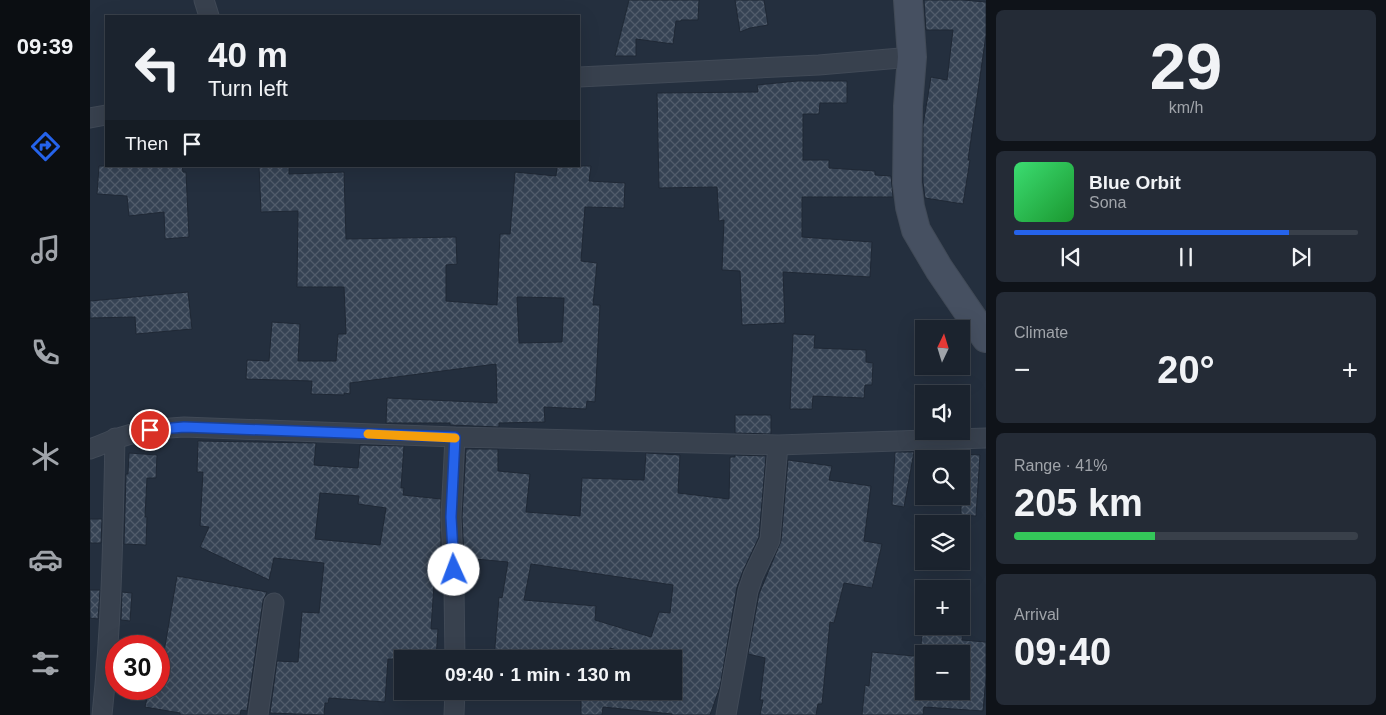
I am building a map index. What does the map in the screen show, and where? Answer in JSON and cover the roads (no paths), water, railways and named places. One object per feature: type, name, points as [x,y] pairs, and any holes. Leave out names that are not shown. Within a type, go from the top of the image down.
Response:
[{"type":"street","points":[[204,0],[209,15]]},
{"type":"street","points":[[908,0],[912,57],[908,106],[907,182],[910,206],[920,238],[986,338]]},
{"type":"street","points":[[580,77],[819,65],[912,57]]},
{"type":"street","points":[[90,118],[105,115]]},
{"type":"street","points":[[90,449],[116,438],[161,428],[184,427],[455,437],[778,445],[986,438]]},
{"type":"street","points":[[455,437],[451,517],[455,650]]},
{"type":"street","points":[[102,715],[113,545],[116,438]]},
{"type":"street","points":[[726,715],[748,591],[770,540],[778,445]]},
{"type":"street","points":[[258,715],[274,604]]},
{"type":"street","points":[[454,715],[455,700]]}]
